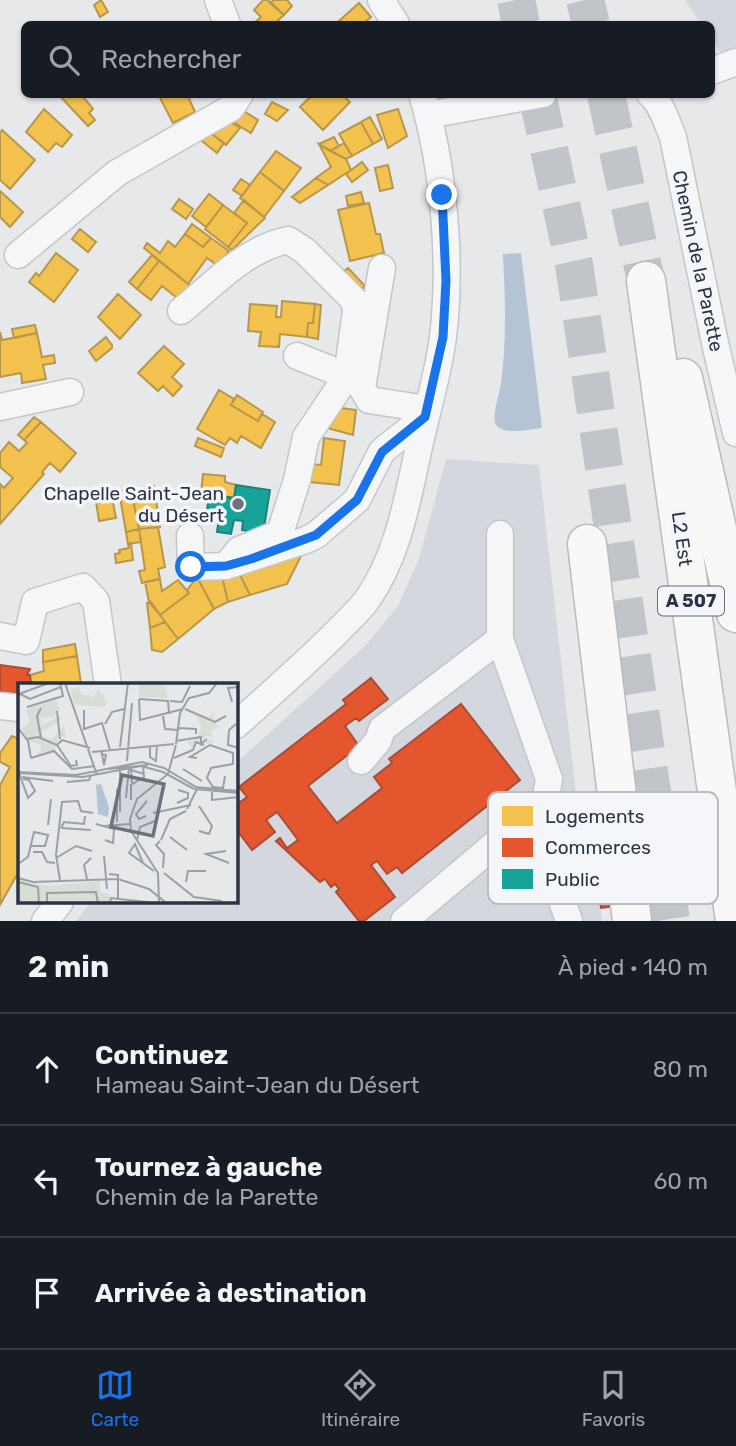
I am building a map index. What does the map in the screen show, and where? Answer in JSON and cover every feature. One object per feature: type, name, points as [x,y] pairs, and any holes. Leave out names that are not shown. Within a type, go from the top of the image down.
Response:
[{"type":"highway","name":"L2 Est","points":[[718,792],[646,281],[677,353],[736,613]]},
{"type":"highway","points":[[587,544],[617,792]]},
{"type":"highway","name":"L2 Est","points":[[718,793],[736,921]]},
{"type":"street","points":[[219,0],[226,21]]},
{"type":"street","points":[[381,0],[394,21]]},
{"type":"street","points":[[715,70],[736,62]]},
{"type":"street","points":[[18,255],[117,173],[231,108],[237,98]]},
{"type":"street","points":[[238,723],[307,663],[366,602],[389,562],[395,546],[443,337],[446,281],[442,195],[425,105],[501,98]]},
{"type":"street","name":"Chemin de la Parette","points":[[656,98],[673,137],[736,433]]},
{"type":"street","points":[[181,311],[251,253],[270,244],[288,240],[305,251],[354,300],[356,311],[346,376],[306,437],[297,480],[280,533],[239,550],[226,566]]},
{"type":"street","points":[[383,268],[362,388],[369,400],[426,413]]},
{"type":"street","points":[[297,356],[346,376]]},
{"type":"street","points":[[0,407],[70,392]]},
{"type":"street","points":[[190,536],[191,567],[226,566],[316,535],[357,500],[382,452],[426,413]]},
{"type":"street","points":[[500,534],[500,639],[549,779],[547,792]]},
{"type":"street","points":[[0,636],[26,641],[35,602],[83,587],[96,601],[108,683]]},
{"type":"street","points":[[361,761],[378,741],[383,729],[500,639]]},
{"type":"street","points":[[0,706],[18,708]]},
{"type":"street","points":[[404,921],[488,850]]},
{"type":"street","points":[[45,921],[58,904]]},
{"type":"street","points":[[563,904],[569,921]]},
{"type":"shaded area","points":[[685,0],[736,0],[736,75],[715,44],[715,21],[699,21]]},
{"type":"shaded area","points":[[446,459],[539,465],[576,792],[488,792],[488,904],[600,904],[602,921],[76,921],[89,904],[238,904],[238,761],[365,646],[398,606],[419,559]]},
{"type":"water","points":[[521,253],[542,428],[511,431],[500,428],[495,422],[504,351],[503,254]]},
{"type":"building: Logements","points":[[101,0],[108,12],[100,17],[94,5]]},
{"type":"building: Logements","points":[[263,0],[268,0],[284,15],[277,21],[256,21],[261,17],[254,10]]},
{"type":"building: Logements","points":[[274,0],[287,0],[292,6],[284,15],[270,3]]},
{"type":"building: Logements","points":[[359,3],[371,17],[366,21],[339,21]]},
{"type":"building: Logements","points":[[62,98],[84,98],[93,109],[89,113],[95,120],[88,126]]},
{"type":"building: Logements","points":[[160,98],[189,98],[195,112],[173,123]]},
{"type":"building: Logements","points":[[309,98],[346,98],[350,102],[323,130],[300,107]]},
{"type":"building: Logements","points":[[272,102],[288,110],[277,121],[265,114]]},
{"type":"building: Logements","points":[[44,109],[72,135],[62,147],[56,143],[48,152],[26,132]]},
{"type":"building: Logements","points":[[398,109],[407,136],[388,148],[377,115]]},
{"type":"building: Logements","points":[[242,110],[258,120],[251,133],[233,122]]},
{"type":"building: Logements","points":[[370,117],[382,139],[373,144],[361,122]]},
{"type":"building: Logements","points":[[226,119],[240,128],[226,145],[207,130]]},
{"type":"building: Logements","points":[[361,122],[373,144],[352,156],[339,134]]},
{"type":"building: Logements","points":[[2,130],[35,160],[10,189],[0,180]]},
{"type":"building: Logements","points":[[208,131],[224,143],[217,153],[202,141]]},
{"type":"building: Logements","points":[[334,137],[339,146],[330,151],[319,144]]},
{"type":"building: Logements","points":[[344,143],[352,156],[346,159],[330,151]]},
{"type":"building: Logements","points":[[319,144],[346,159],[351,170],[328,185],[316,178],[331,167]]},
{"type":"building: Logements","points":[[276,151],[301,168],[284,191],[260,172]]},
{"type":"building: Logements","points":[[362,162],[368,170],[352,182],[346,174]]},
{"type":"building: Logements","points":[[388,165],[393,188],[380,191],[375,168]]},
{"type":"building: Logements","points":[[260,172],[284,191],[264,217],[240,198]]},
{"type":"building: Logements","points":[[316,178],[328,185],[300,203],[292,197]]},
{"type":"building: Logements","points":[[241,179],[250,185],[242,196],[233,190]]},
{"type":"building: Logements","points":[[0,191],[23,212],[10,227],[0,217]]},
{"type":"building: Logements","points":[[361,192],[364,203],[348,206],[346,196]]},
{"type":"building: Logements","points":[[209,194],[223,205],[206,227],[192,216]]},
{"type":"building: Logements","points":[[179,199],[193,209],[186,219],[172,209]]},
{"type":"building: Logements","points":[[244,200],[265,218],[232,250],[228,247],[247,223],[234,213]]},
{"type":"building: Logements","points":[[369,203],[376,234],[380,234],[384,253],[350,261],[338,210]]},
{"type":"building: Logements","points":[[223,205],[247,223],[228,247],[205,229]]},
{"type":"building: Logements","points":[[192,224],[211,238],[203,247],[185,234]]},
{"type":"building: Logements","points":[[80,229],[96,242],[88,252],[72,239]]},
{"type":"building: Logements","points":[[185,234],[203,247],[211,238],[229,251],[218,266],[207,258],[188,284],[144,248],[147,243],[160,253],[168,241],[175,247]]},
{"type":"building: Logements","points":[[56,253],[78,270],[54,302],[29,282],[36,273],[39,276]]},
{"type":"building: Logements","points":[[152,255],[159,261],[137,289],[129,282]]},
{"type":"building: Logements","points":[[159,261],[192,287],[177,298],[162,286],[151,300],[137,289]]},
{"type":"building: Logements","points":[[348,268],[365,286],[357,294],[339,275]]},
{"type":"building: Logements","points":[[118,294],[141,315],[120,339],[98,317]]},
{"type":"building: Logements","points":[[282,301],[315,304],[313,323],[308,323],[307,337],[280,334],[279,347],[259,346],[261,332],[248,331],[250,304],[277,306],[276,317],[281,317]]},
{"type":"building: Logements","points":[[315,304],[321,305],[318,339],[307,337],[308,323],[313,323]]},
{"type":"building: Logements","points":[[35,325],[37,333],[14,338],[12,329]]},
{"type":"building: Logements","points":[[0,332],[2,340],[37,333],[42,357],[54,355],[55,363],[43,365],[46,379],[22,383],[21,373],[0,377]]},
{"type":"building: Logements","points":[[106,337],[112,348],[96,361],[89,351]]},
{"type":"building: Logements","points":[[164,346],[184,364],[172,377],[182,386],[173,396],[163,386],[158,391],[138,373]]},
{"type":"building: Logements","points":[[219,390],[234,399],[231,405],[258,421],[262,414],[275,422],[261,448],[241,436],[237,443],[230,438],[225,445],[197,429]]},
{"type":"building: Logements","points":[[237,395],[263,412],[258,421],[231,405]]},
{"type":"building: Logements","points":[[335,407],[356,410],[353,435],[323,427]]},
{"type":"building: Logements","points":[[34,417],[41,422],[24,440],[18,435]]},
{"type":"building: Logements","points":[[41,422],[76,453],[60,472],[50,463],[42,472],[44,474],[0,524],[0,484],[4,488],[13,478],[0,467],[0,453],[9,442],[19,451],[27,443],[24,440]]},
{"type":"building: Logements","points":[[198,438],[224,448],[221,457],[195,446]]},
{"type":"building: Logements","points":[[324,438],[345,441],[339,485],[309,482],[312,464],[321,465]]},
{"type":"building: Logements","points":[[203,474],[225,476],[225,482],[236,485],[234,498],[201,493]]},
{"type":"building: Logements","points":[[154,486],[160,527],[139,529],[131,490]]},
{"type":"building: Logements","points":[[131,490],[139,529],[126,532],[119,491]]},
{"type":"building: Logements","points":[[111,492],[116,518],[99,521],[95,495]]},
{"type":"building: Logements","points":[[158,527],[165,567],[158,569],[160,579],[142,583],[139,571],[145,570],[139,529]]},
{"type":"building: Logements","points":[[139,529],[141,542],[128,544],[126,532]]},
{"type":"building: Logements","points":[[131,543],[133,560],[116,563],[115,554],[120,553],[119,550],[129,548],[128,544]]},
{"type":"building: Logements","points":[[304,550],[287,584],[250,595],[237,569]]},
{"type":"building: Logements","points":[[237,569],[250,595],[228,602],[221,572]]},
{"type":"building: Logements","points":[[221,572],[228,602],[214,609],[197,577]]},
{"type":"building: Logements","points":[[197,577],[214,609],[178,639],[160,615],[189,593],[187,590]]},
{"type":"building: Logements","points":[[160,579],[162,591],[178,580],[189,593],[160,615],[149,602],[145,582]]},
{"type":"building: Logements","points":[[151,602],[165,622],[150,628],[147,603]]},
{"type":"building: Logements","points":[[165,622],[178,639],[162,652],[152,650],[150,628]]},
{"type":"building: Logements","points":[[75,644],[77,656],[43,662],[43,650]]},
{"type":"building: Logements","points":[[77,656],[81,683],[31,683],[30,675],[44,671],[43,662]]},
{"type":"building: Logements","points":[[12,736],[18,739],[18,873],[0,905],[0,785],[10,767],[0,762],[0,753]]},
{"type":"building: Commerces","points":[[0,665],[30,669],[27,675],[30,675],[31,683],[18,683],[18,693],[0,695]]},
{"type":"building: Commerces","points":[[371,678],[388,699],[359,721],[356,718],[345,726],[359,746],[308,786],[337,823],[382,788],[374,777],[392,763],[389,759],[461,704],[520,780],[505,792],[488,792],[488,805],[402,873],[397,867],[387,874],[377,861],[371,865],[395,897],[364,921],[359,921],[336,892],[339,889],[335,884],[331,887],[325,879],[320,882],[276,841],[280,838],[287,848],[298,840],[277,812],[266,820],[275,832],[252,850],[238,832],[238,804],[247,797],[239,787],[346,704],[343,700]]},
{"type":"building: Public","name":"Chapelle Saint-Jean du Désert","points":[[236,485],[270,490],[263,534],[242,530],[243,521],[234,520],[231,534],[217,532],[219,517],[207,510],[209,494],[234,498]]},
{"type":"tunnel","points":[[516,0],[520,21]]},
{"type":"tunnel","points":[[585,0],[590,21]]},
{"type":"tunnel","points":[[538,98],[574,264],[652,792]]},
{"type":"tunnel","points":[[607,98],[646,281]]},
{"type":"tunnel","points":[[668,904],[671,921]]},
{"type":"place","name":"Chapelle Saint-Jean du Désert","points":[[238,504]]},
{"type":"route","points":[[191,567],[226,566],[316,535],[357,500],[382,452],[425,417],[443,337],[446,281],[442,195]]}]
